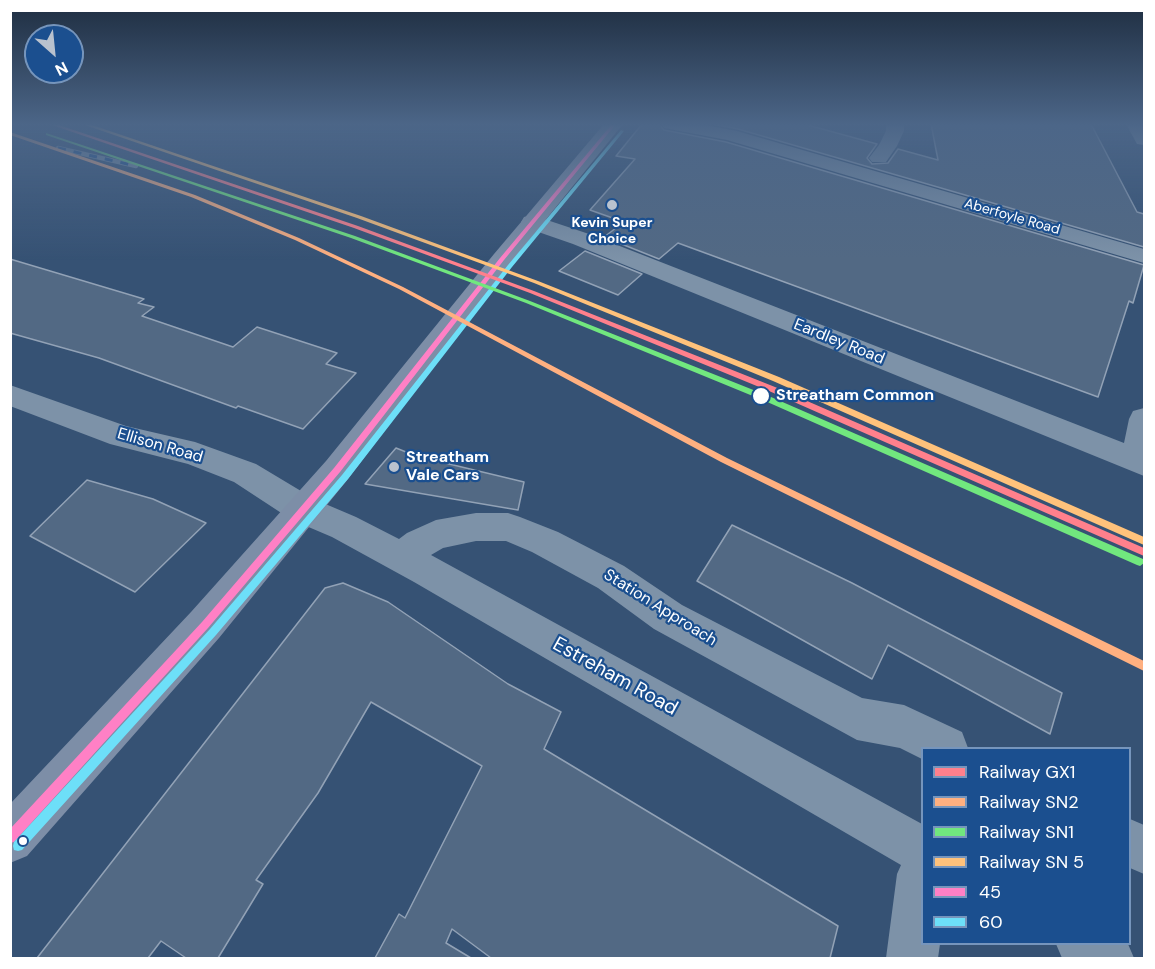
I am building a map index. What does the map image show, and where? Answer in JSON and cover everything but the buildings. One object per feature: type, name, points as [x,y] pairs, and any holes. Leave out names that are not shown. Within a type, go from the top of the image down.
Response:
[{"type":"main road","points":[[10,839],[205,625],[304,510],[502,259],[576,169]]},
{"type":"street","name":"Aberfoyle Road","points":[[847,169],[1144,256]]},
{"type":"street","name":"Eardley Road","points":[[532,222],[582,239],[1140,462]]},
{"type":"street","name":"Ellison Road","points":[[10,395],[121,436],[195,454],[245,473],[304,510]]},
{"type":"street","points":[[1140,462],[1144,419]]},
{"type":"street","name":"Estreham Road","points":[[304,510],[403,558],[921,849]]},
{"type":"street","name":"Station Approach","points":[[403,558],[420,543],[436,535],[476,527],[508,527],[545,542],[611,577],[668,617],[857,719],[904,727],[944,747]]},
{"type":"street","points":[[912,958],[921,882]]},
{"type":"street","points":[[1084,945],[1108,958]]},
{"type":"rail line","name":"SN2","points":[[115,169],[193,196],[297,239],[401,288],[724,460],[1144,666]]},
{"type":"rail line","name":"SN1","points":[[152,169],[353,237],[528,302],[768,399],[1140,562]]},
{"type":"rail line","name":"GX1","points":[[185,169],[356,227],[532,292],[772,389],[1144,552]]},
{"type":"transit line","points":[[218,169],[359,217],[536,282],[776,379],[1144,541]]},
{"type":"transit line","name":"45","points":[[10,838],[205,625],[337,470],[502,259],[576,169]]},
{"type":"transit line","name":"60","points":[[18,846],[213,632],[345,477],[510,266],[590,169]]},
{"type":"place","name":"Kevin Super Choice","points":[[612,205]]},
{"type":"place","name":"Streatham Common","points":[[761,396]]},
{"type":"place","name":"Streatham Vale Cars","points":[[394,467]]}]
